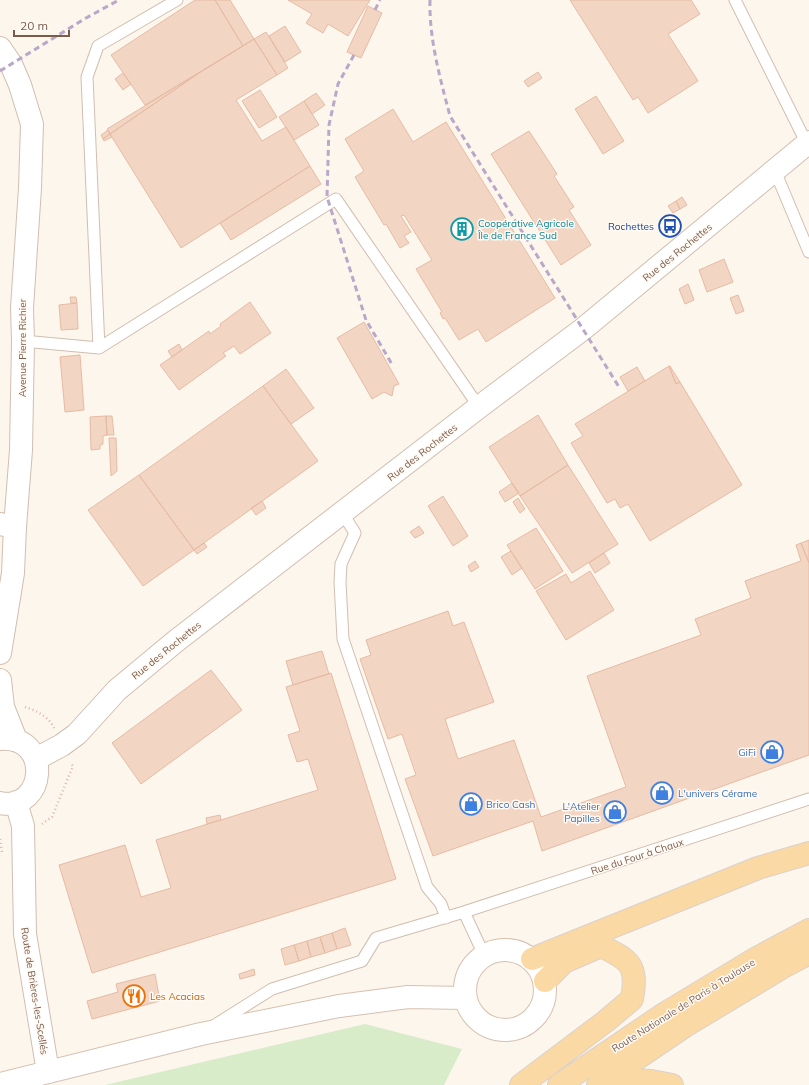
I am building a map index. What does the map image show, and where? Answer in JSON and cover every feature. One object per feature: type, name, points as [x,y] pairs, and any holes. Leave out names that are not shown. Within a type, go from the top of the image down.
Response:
[{"type":"main road","points":[[532,959],[758,868],[809,853]]},
{"type":"main road","name":"Route Nationale de Paris à Toulouse","points":[[559,1085],[671,1010],[755,959],[809,930]]},
{"type":"main road","points":[[521,1085],[606,1021],[632,999],[635,982],[629,963],[620,955],[601,946],[564,962],[545,981]]},
{"type":"main road","name":"Route Nationale de Paris à Toulouse","points":[[599,1084],[685,1026],[809,953]]},
{"type":"main road","points":[[599,1084],[634,1080],[651,1081],[672,1085]]},
{"type":"street","name":"Avenue Pierre Richier","points":[[0,48],[11,64],[20,85],[32,124],[30,188],[22,308],[23,341],[21,450],[7,525],[13,573],[0,653]]},
{"type":"street","name":"Rue des Rochettes","points":[[36,759],[62,745],[77,734],[117,690],[176,641],[583,329],[808,143]]},
{"type":"street","points":[[0,680],[8,739],[25,744],[36,759],[38,768],[34,786],[28,794],[8,802]]},
{"type":"street","name":"Route de Brières-les-Scellés","points":[[8,802],[23,826],[25,934],[49,1078]]},
{"type":"street","points":[[509,949],[521,952],[532,959],[540,969],[545,981],[546,994],[536,1017],[526,1025],[514,1030],[501,1030],[488,1027],[478,1020],[470,1010],[465,998],[465,985],[468,973],[474,963],[484,955],[496,950],[509,949]]},
{"type":"street","points":[[0,1084],[49,1078],[200,1034],[339,1006],[408,997],[465,998]]},
{"type":"lane","points":[[99,348],[87,77],[98,46],[177,0]]},
{"type":"lane","points":[[735,0],[808,143]]},
{"type":"lane","points":[[775,171],[809,252]]},
{"type":"lane","points":[[23,341],[99,348],[336,199],[479,408]]},
{"type":"lane","points":[[343,514],[355,533],[341,564],[340,582],[343,639],[427,887],[441,904],[446,918]]},
{"type":"lane","name":"Rue du Four à Chaux","points":[[200,1034],[272,989],[362,961],[376,938],[446,918],[809,799]]},
{"type":"lane","points":[[464,912],[484,955]]},
{"type":"green space","points":[[365,1024],[462,1049],[444,1085],[105,1085]]},
{"type":"building","points":[[195,0],[215,0],[243,46],[145,105],[111,55]]},
{"type":"building","points":[[215,0],[230,0],[254,39],[243,46]]},
{"type":"building","points":[[288,0],[370,0],[348,36],[328,24],[323,33],[306,23],[312,14]]},
{"type":"building","points":[[570,0],[691,0],[700,14],[668,34],[698,81],[648,113],[638,97],[633,100]]},
{"type":"building","points":[[368,6],[382,13],[361,58],[347,52]]},
{"type":"building","points":[[285,26],[301,52],[285,62],[269,36]]},
{"type":"building","points":[[266,32],[288,68],[277,75],[254,39]]},
{"type":"building","points":[[254,39],[277,75],[236,100],[262,141],[286,127],[310,166],[181,248],[110,134],[202,71]]},
{"type":"building","points":[[202,71],[110,134],[107,129]]},
{"type":"building","points":[[538,72],[542,78],[528,87],[524,81]]},
{"type":"building","points":[[123,73],[131,84],[123,90],[115,79]]},
{"type":"building","points":[[260,90],[277,117],[259,128],[242,101]]},
{"type":"building","points":[[316,93],[325,105],[312,114],[304,101]]},
{"type":"building","points":[[596,96],[624,141],[603,154],[575,109]]},
{"type":"building","points":[[304,101],[319,125],[294,140],[279,117]]},
{"type":"building","name":"Coopérative Agricole Île de France Sud","points":[[393,109],[413,142],[446,122],[555,298],[486,342],[478,329],[459,340],[445,318],[443,319],[440,313],[442,312],[416,269],[432,260],[404,215],[401,216],[411,232],[404,236],[409,243],[400,248],[386,224],[384,225],[355,177],[364,171],[345,139]]},
{"type":"building","points":[[108,130],[110,134],[103,139],[101,135]]},
{"type":"building","points":[[529,131],[557,174],[554,176],[574,207],[569,210],[591,245],[561,265],[491,154]]},
{"type":"building","points":[[110,134],[112,137],[104,141],[103,139]]},
{"type":"building","points":[[310,166],[321,184],[231,240],[220,223]]},
{"type":"building","points":[[682,197],[687,205],[680,209],[676,201]]},
{"type":"building","points":[[676,201],[680,209],[673,213],[668,206]]},
{"type":"building","points":[[724,259],[733,282],[707,292],[699,270]]},
{"type":"building","points":[[688,284],[694,300],[685,304],[679,289]]},
{"type":"building","points":[[738,295],[744,311],[736,314],[730,298]]},
{"type":"building","points":[[70,297],[76,297],[77,303],[71,303]]},
{"type":"building","points":[[250,302],[271,333],[240,354],[234,346],[223,353],[226,356],[179,390],[160,365],[209,331],[210,334],[221,326],[220,324]]},
{"type":"building","points":[[77,303],[78,329],[61,330],[59,305]]},
{"type":"building","points":[[364,322],[399,384],[394,386],[392,396],[384,392],[372,399],[337,338]]},
{"type":"building","points":[[179,344],[182,350],[172,357],[168,351]]},
{"type":"building","points":[[80,355],[84,410],[65,412],[60,357]]},
{"type":"building","points":[[669,366],[676,384],[680,382],[742,485],[650,541],[628,504],[620,508],[615,499],[607,503],[571,443],[583,436],[575,424]]},
{"type":"building","points":[[670,366],[680,382],[676,384]]},
{"type":"building","points":[[637,367],[645,381],[628,391],[620,377]]},
{"type":"building","points":[[286,369],[314,408],[291,424],[263,386]]},
{"type":"building","points":[[263,386],[318,461],[194,550],[139,475]]},
{"type":"building","points":[[538,415],[568,465],[520,496],[489,447]]},
{"type":"building","points":[[106,416],[112,416],[114,435],[107,435]]},
{"type":"building","points":[[106,416],[107,435],[103,436],[103,444],[100,445],[100,449],[91,450],[90,417]]},
{"type":"building","points":[[109,438],[116,438],[117,471],[111,476]]},
{"type":"building","points":[[568,465],[618,544],[572,573],[520,496]]},
{"type":"building","points":[[139,475],[194,550],[143,586],[88,510]]},
{"type":"building","points":[[512,483],[519,493],[505,502],[499,492]]},
{"type":"building","points":[[443,496],[468,536],[453,546],[428,506]]},
{"type":"building","points":[[518,498],[525,509],[520,513],[513,502]]},
{"type":"building","points":[[262,501],[266,508],[256,515],[251,508]]},
{"type":"building","points":[[419,526],[424,533],[415,538],[410,532]]},
{"type":"building","points":[[536,528],[563,571],[535,589],[507,545]]},
{"type":"building","points":[[809,540],[809,563],[801,543]]},
{"type":"building","points":[[204,543],[207,547],[197,554],[194,550]]},
{"type":"building","points":[[801,543],[809,563],[809,755],[542,851],[533,821],[433,856],[405,779],[416,775],[402,734],[388,739],[360,659],[371,655],[366,640],[448,611],[453,626],[464,622],[494,702],[445,719],[458,759],[514,740],[541,817],[626,787],[587,676],[701,635],[695,619],[751,598],[745,581],[801,561],[796,545]]},
{"type":"building","points":[[511,551],[522,568],[512,575],[501,557]]},
{"type":"building","points":[[604,553],[610,563],[595,573],[589,563]]},
{"type":"building","points":[[475,561],[479,567],[471,572],[468,566]]},
{"type":"building","points":[[590,571],[614,610],[566,640],[536,591],[566,574],[571,583]]},
{"type":"building","points":[[322,651],[329,674],[293,685],[286,661]]},
{"type":"building","points":[[211,670],[242,710],[141,784],[112,743]]},
{"type":"building","points":[[331,673],[396,879],[92,973],[59,865],[125,845],[141,897],[171,888],[156,840],[318,790],[308,759],[297,762],[288,735],[300,731],[286,687]]},
{"type":"building","points":[[220,815],[221,820],[207,824],[206,818]]},
{"type":"building","points":[[345,928],[351,945],[337,949],[332,933]]},
{"type":"building","points":[[332,933],[337,949],[325,953],[320,937]]},
{"type":"building","points":[[320,937],[325,953],[311,957],[307,941]]},
{"type":"building","points":[[307,941],[311,957],[299,961],[294,945]]},
{"type":"building","points":[[294,945],[299,961],[285,965],[281,949]]},
{"type":"building","points":[[254,969],[255,975],[240,979],[239,974]]},
{"type":"building","points":[[155,974],[160,1001],[92,1019],[87,1001],[118,992],[116,984]]},
{"type":"railway","points":[[0,71],[86,18],[119,0]]},
{"type":"railway","points":[[375,10],[380,0]]},
{"type":"railway","points":[[430,0],[433,44],[450,116],[619,387]]},
{"type":"railway","points":[[354,55],[338,84],[329,125],[327,197],[366,320],[393,366]]},
{"type":"place","name":"Rochettes","points":[[670,226]]},
{"type":"place","name":"Coopérative Agricole Île de France Sud","points":[[462,229]]},
{"type":"place","name":"GiFi","points":[[772,752]]},
{"type":"place","name":"L'univers Cérame","points":[[662,793]]},
{"type":"place","name":"Brico Cash","points":[[471,804]]},
{"type":"place","name":"L'Atelier Papilles","points":[[615,812]]},
{"type":"place","name":"Les Acacias","points":[[134,996]]}]
